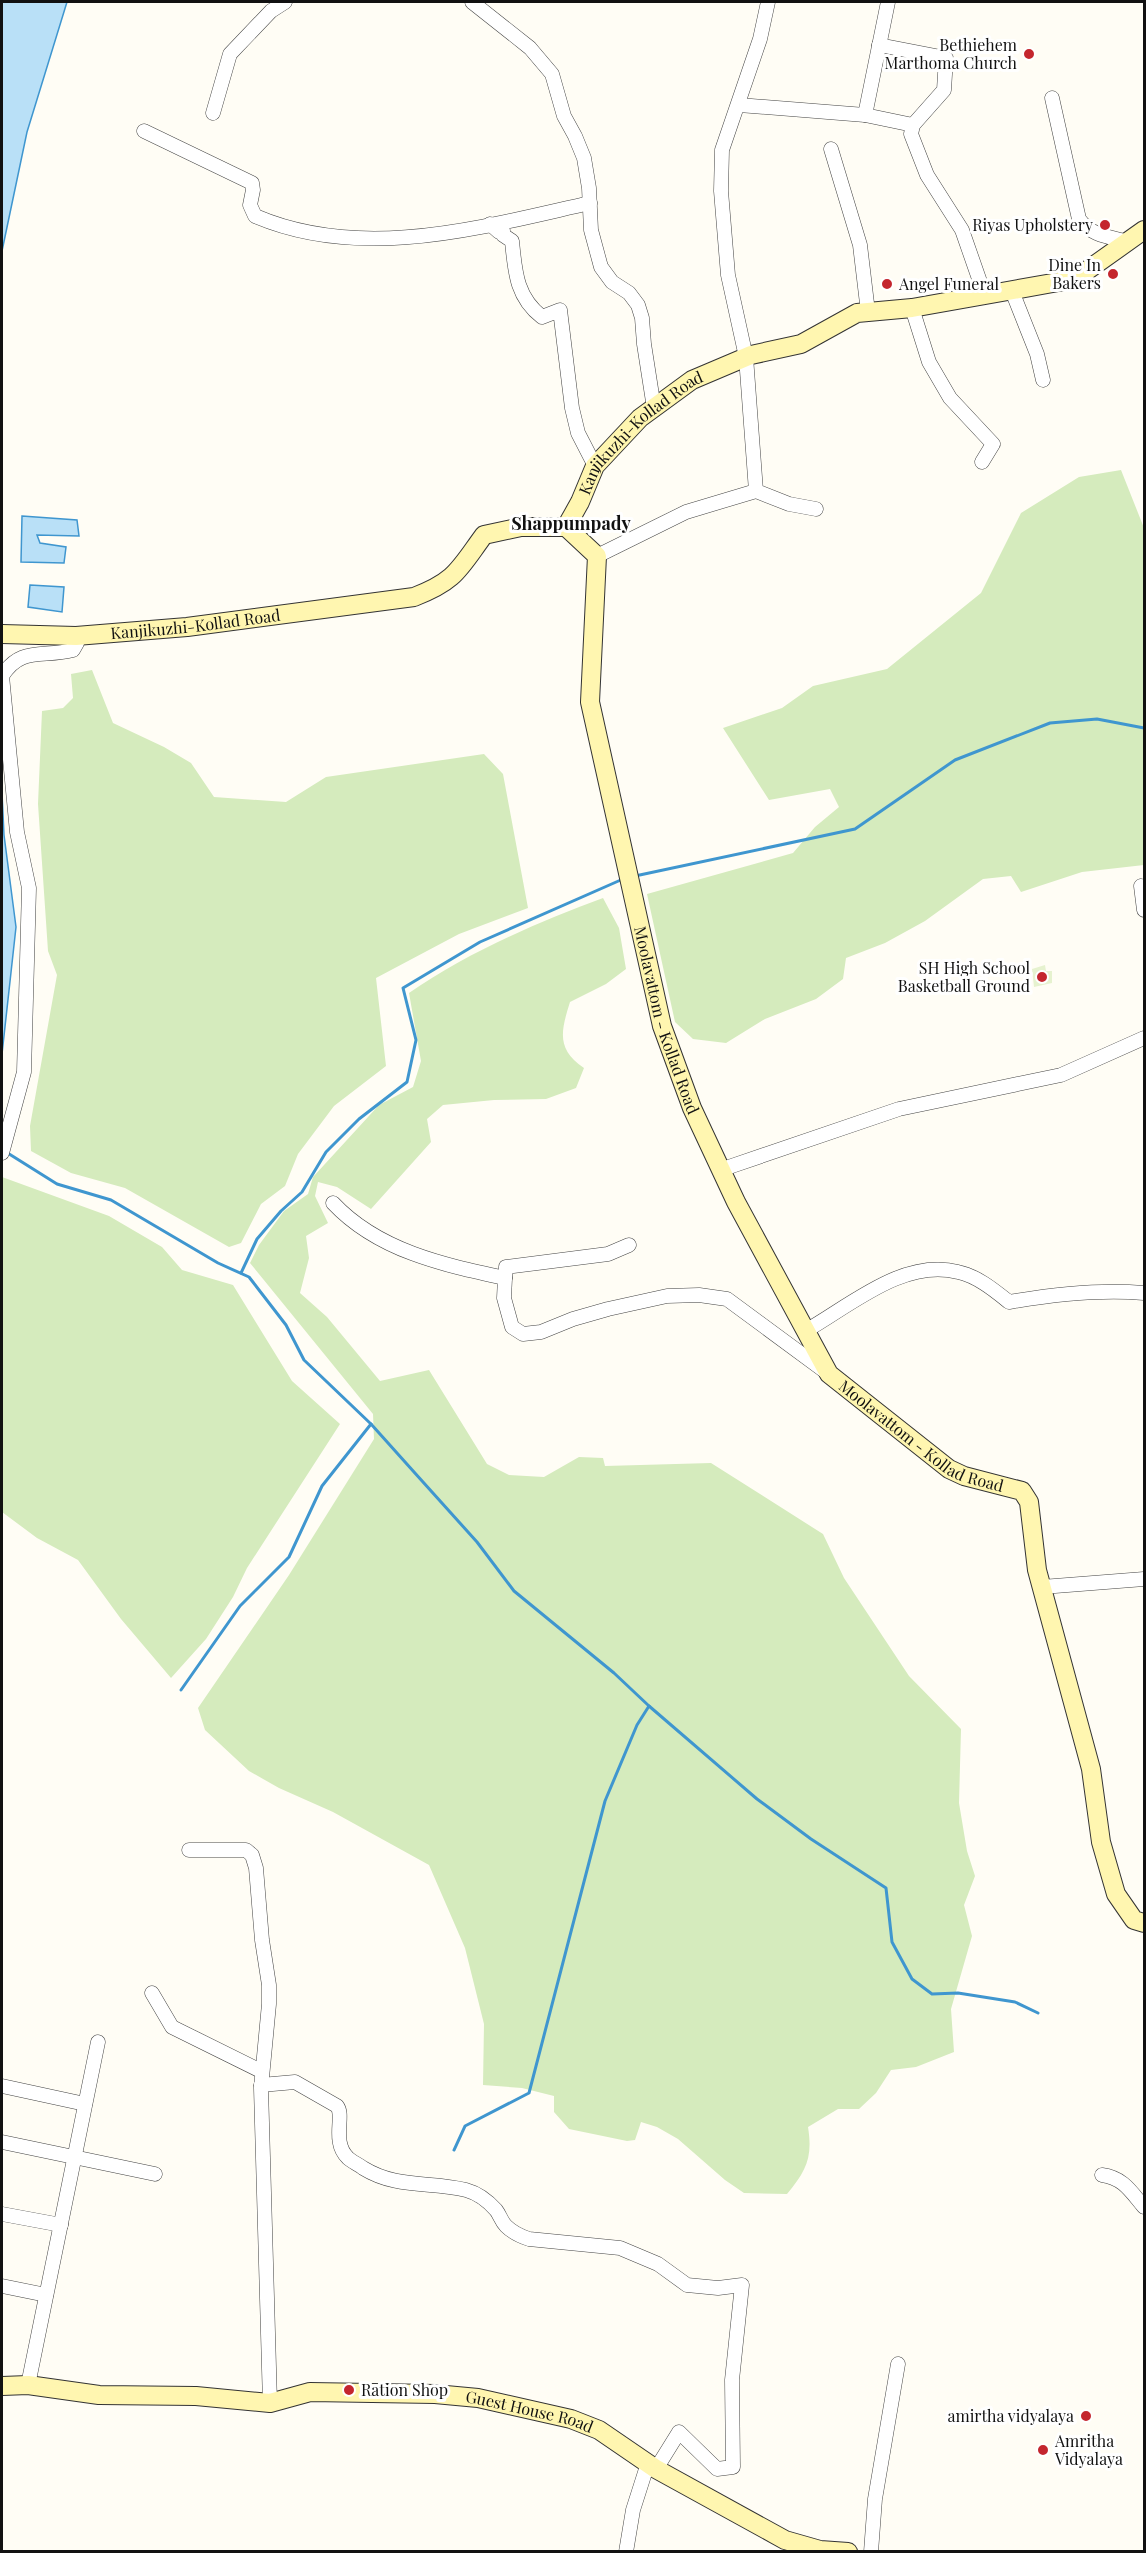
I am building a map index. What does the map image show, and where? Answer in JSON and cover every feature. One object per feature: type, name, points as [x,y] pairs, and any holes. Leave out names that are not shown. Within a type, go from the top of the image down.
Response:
[{"type":"main road","name":"Kanjikuzhi-Kollad Road","points":[[7,634],[76,636],[188,627],[414,597],[435,589],[454,577],[484,535],[521,527],[566,527],[580,502],[595,466],[640,418],[692,380],[746,357],[801,344],[857,313],[912,308],[1075,279],[1144,230]]},
{"type":"main road","points":[[566,527],[597,556]]},
{"type":"main road","name":"Moolavattom - Kollad Road","points":[[597,556],[590,702],[662,1026],[692,1108],[720,1170],[829,1374],[949,1469],[964,1476],[1022,1491],[1029,1502],[1037,1570],[1091,1769],[1101,1842],[1116,1894],[1134,1920],[1144,1923]]},
{"type":"main road","name":"Guest House Road","points":[[2,2386],[28,2385],[99,2395],[196,2396],[270,2403],[310,2392],[435,2394],[477,2398],[571,2420],[600,2430],[652,2466],[785,2540],[820,2551],[848,2552]]},
{"type":"street","points":[[213,113],[230,54],[271,11],[285,2]]},
{"type":"street","points":[[472,2],[530,48],[552,74],[564,116],[584,158],[591,230],[601,267],[612,282],[629,293],[638,305],[642,318],[654,408]]},
{"type":"street","points":[[756,491],[746,357],[728,275],[721,191],[723,150],[760,39],[768,2]]},
{"type":"street","points":[[865,115],[888,2]]},
{"type":"street","points":[[879,45],[946,58],[944,90],[913,125],[911,134],[927,176],[962,230],[985,296]]},
{"type":"street","points":[[1052,98],[1079,219],[1084,226],[1100,235],[1129,242]]},
{"type":"street","points":[[739,105],[865,115],[913,125]]},
{"type":"street","points":[[144,131],[252,183],[250,205],[253,214],[286,227],[333,236],[376,238],[422,236],[590,203]]},
{"type":"street","points":[[831,149],[860,245],[868,312]]},
{"type":"street","points":[[490,224],[499,232],[503,231],[503,235],[512,241],[514,272],[529,307],[542,317],[560,310],[572,408],[578,433],[595,466]]},
{"type":"street","points":[[1012,291],[1038,354],[1043,380]]},
{"type":"street","points":[[912,308],[929,362],[950,398],[993,444],[982,462]]},
{"type":"street","points":[[597,556],[686,512],[756,491],[789,504],[816,509]]},
{"type":"street","points":[[3,1147],[24,1072],[29,888],[17,832],[2,676],[10,663],[23,656],[73,650],[77,643],[76,636]]},
{"type":"street","points":[[1141,886],[1144,910]]},
{"type":"street","points":[[720,1170],[899,1109],[1061,1075],[1144,1038]]},
{"type":"street","points":[[333,1203],[374,1235],[423,1259],[505,1278]]},
{"type":"street","points":[[629,1245],[598,1256],[506,1267],[504,1298],[512,1327],[523,1334],[541,1332],[573,1319],[667,1296],[699,1295],[727,1299],[829,1374]]},
{"type":"street","points":[[807,1330],[841,1311],[869,1290],[924,1269],[958,1272],[986,1285],[1009,1302],[1049,1294],[1109,1290],[1144,1293]]},
{"type":"street","points":[[1042,1587],[1144,1579]]},
{"type":"street","points":[[189,1850],[246,1850],[252,1855],[259,1888],[262,1940],[269,1984],[261,2078],[270,2403]]},
{"type":"street","points":[[152,1993],[172,2027],[261,2078],[295,2082],[337,2106],[340,2113],[338,2136],[344,2152],[350,2160],[378,2177],[406,2184],[466,2190],[484,2198],[497,2211],[504,2224],[516,2234],[529,2239],[621,2248],[658,2264],[687,2285],[718,2288],[742,2285],[732,2380],[732,2467],[717,2469],[679,2432],[652,2466],[633,2510],[626,2552]]},
{"type":"street","points":[[28,2385],[98,2042]]},
{"type":"street","points":[[2,2085],[85,2104]]},
{"type":"street","points":[[2,2142],[155,2174]]},
{"type":"street","points":[[1102,2175],[1111,2176],[1125,2183],[1144,2207]]},
{"type":"street","points":[[2,2214],[60,2225]]},
{"type":"street","points":[[2,2286],[46,2295]]},
{"type":"street","points":[[871,2552],[875,2499],[898,2364]]},
{"type":"green space","points":[[1121,470],[1144,528],[1144,865],[1082,872],[1021,892],[1011,876],[983,879],[925,921],[885,943],[846,958],[843,979],[816,999],[765,1019],[726,1043],[693,1039],[675,1022],[647,894],[793,853],[815,827],[839,807],[830,789],[769,800],[723,728],[782,708],[813,686],[887,669],[981,593],[1021,513],[1079,477]]},
{"type":"green space","points":[[92,670],[113,723],[164,747],[191,763],[214,797],[286,802],[326,777],[484,754],[503,774],[528,908],[459,934],[376,978],[386,1066],[334,1106],[298,1154],[285,1186],[261,1204],[241,1243],[229,1247],[125,1188],[71,1173],[31,1151],[30,1126],[57,975],[48,951],[38,804],[42,711],[63,708],[73,698],[71,674]]},
{"type":"green space","points":[[603,898],[619,928],[626,969],[606,984],[570,1002],[564,1022],[563,1039],[569,1054],[584,1068],[576,1088],[546,1099],[494,1100],[443,1105],[427,1119],[431,1142],[371,1209],[337,1187],[318,1182],[315,1196],[328,1223],[306,1236],[309,1258],[300,1293],[327,1317],[380,1381],[429,1370],[487,1464],[509,1475],[544,1477],[579,1457],[603,1458],[605,1466],[711,1463],[823,1534],[844,1578],[909,1676],[961,1729],[959,1803],[967,1851],[975,1876],[964,1905],[972,1936],[951,2009],[954,2052],[916,2067],[891,2070],[876,2093],[859,2109],[838,2109],[808,2127],[809,2156],[799,2178],[787,2194],[744,2193],[725,2180],[678,2139],[657,2127],[641,2122],[635,2140],[627,2141],[569,2129],[554,2112],[554,2096],[522,2088],[483,2085],[484,2024],[465,1948],[429,1865],[333,1812],[279,1788],[249,1771],[205,1730],[198,1708],[289,1575],[374,1439],[373,1414],[250,1263],[259,1245],[284,1211],[308,1194],[313,1177],[379,1105],[413,1087],[421,1061],[409,993],[455,964],[503,940]]},
{"type":"green space","name":"SH High School Basketball Ground","points":[[1045,965],[1046,971],[1052,971],[1052,983],[1034,987],[1032,969]]},
{"type":"green space","points":[[2,1177],[109,1216],[162,1247],[182,1270],[233,1285],[292,1381],[340,1424],[247,1568],[233,1597],[206,1639],[171,1678],[121,1619],[78,1560],[37,1538],[2,1512]]},
{"type":"water","points":[[2,2],[67,2],[27,132],[2,251]]},
{"type":"water","points":[[22,516],[77,520],[79,536],[37,535],[40,543],[66,547],[64,563],[21,562]]},
{"type":"water","points":[[30,585],[64,587],[62,612],[28,607]]},
{"type":"water","points":[[2,793],[4,835],[16,927],[2,1054]]},
{"type":"waterway","points":[[635,876],[855,829],[955,760],[1050,723],[1097,719],[1144,728]]},
{"type":"waterway","points":[[241,1273],[257,1239],[281,1211],[302,1192],[326,1152],[359,1119],[407,1082],[416,1040],[403,988],[480,942],[623,879]]},
{"type":"waterway","points":[[6,1152],[57,1184],[111,1200],[218,1263],[249,1277],[286,1325],[304,1360],[371,1424],[477,1542],[514,1591],[614,1673],[757,1799],[811,1839],[886,1888],[892,1942],[912,1979],[932,1994],[958,1993],[1015,2002],[1038,2013]]},
{"type":"waterway","points":[[181,1690],[240,1606],[289,1557],[322,1486],[371,1424]]},
{"type":"waterway","points":[[454,2150],[465,2126],[529,2093],[605,1801],[637,1725],[649,1706]]},
{"type":"place","name":"Bethiehem Marthoma Church","points":[[1029,54]]},
{"type":"place","name":"Riyas Upholstery","points":[[1105,225]]},
{"type":"place","name":"Dine In Bakers","points":[[1113,274]]},
{"type":"place","name":"Angel Funeral","points":[[887,284]]},
{"type":"place","name":"SH High School Basketball Ground","points":[[1042,977]]},
{"type":"place","name":"Ration Shop","points":[[349,2390]]},
{"type":"place","name":"amirtha vidyalaya","points":[[1086,2416]]},
{"type":"place","name":"Amritha Vidyalaya","points":[[1043,2450]]},
{"type":"district","name":"Shappumpady","points":[[571,524]]}]
